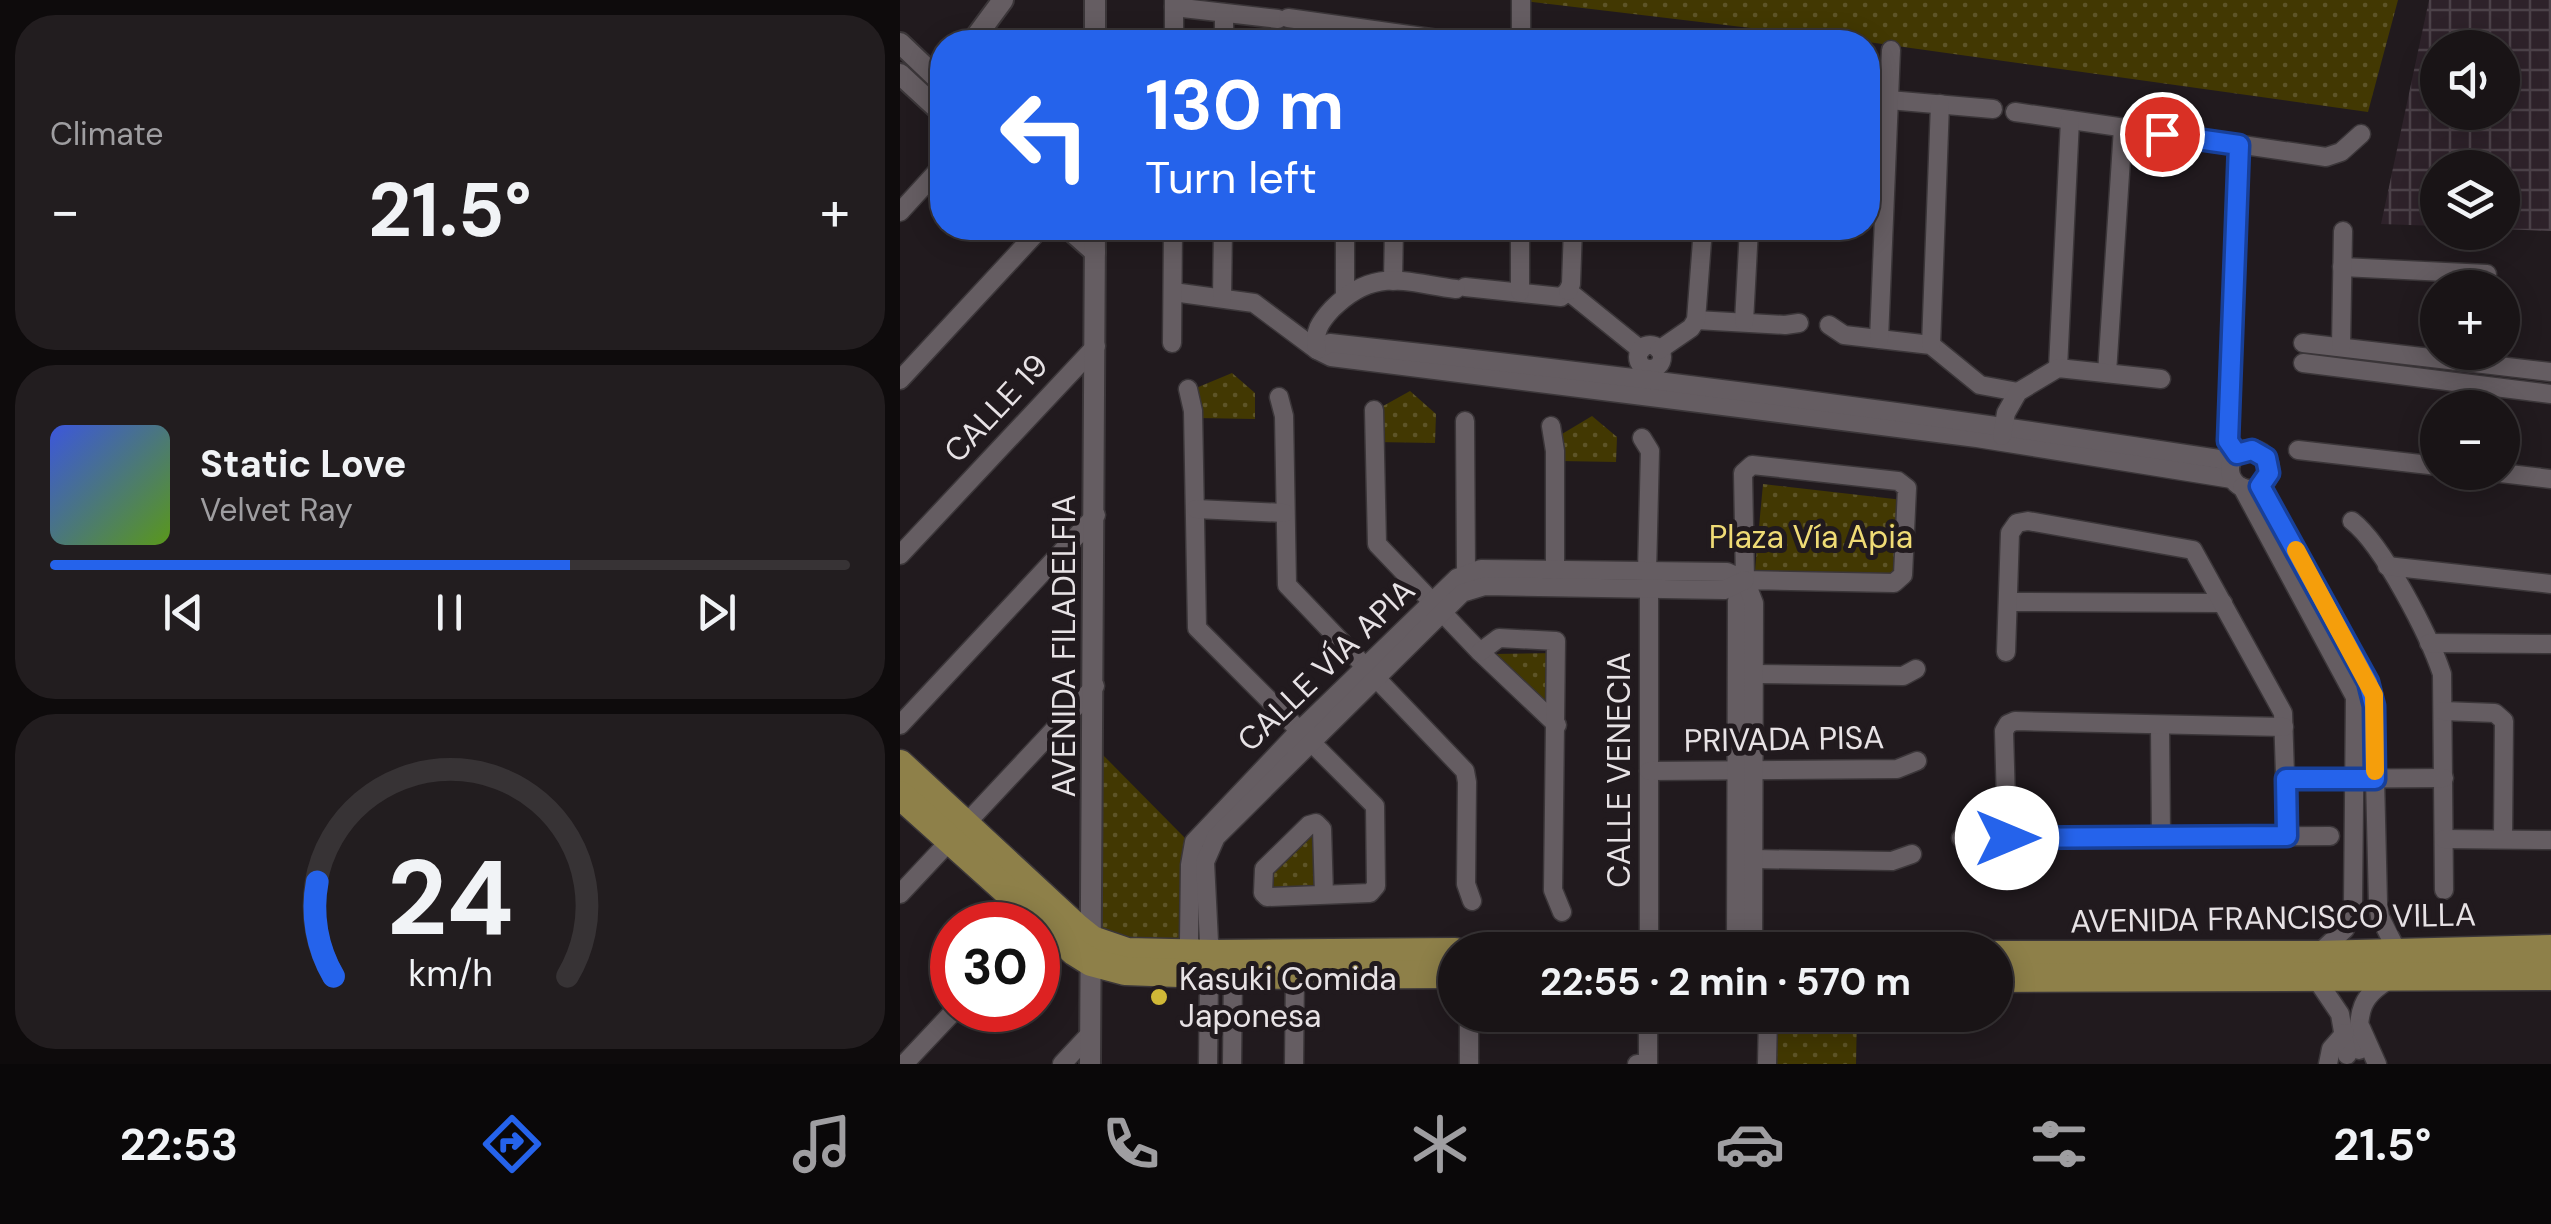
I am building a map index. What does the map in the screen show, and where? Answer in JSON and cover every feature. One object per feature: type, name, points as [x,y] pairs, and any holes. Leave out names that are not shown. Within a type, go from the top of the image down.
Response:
[{"type":"main road","points":[[900,764],[1018,902]]},
{"type":"main road","points":[[900,795],[956,832],[1092,951]]},
{"type":"main road","points":[[1060,934],[1092,951],[1296,974],[1438,974]]},
{"type":"main road","name":"AVENIDA FRANCISCO VILLA","points":[[2396,965],[2551,949]]},
{"type":"main road","points":[[1213,964],[1438,953]]},
{"type":"main road","name":"AVENIDA FRANCISCO VILLA","points":[[2013,956],[2316,966]]},
{"type":"main road","name":"AVENIDA FRANCISCO VILLA","points":[[2013,977],[2396,965],[2551,976]]},
{"type":"street","points":[[981,30],[1003,0]]},
{"type":"street","points":[[1094,0],[1094,30]]},
{"type":"street","points":[[1521,0],[1521,30]]},
{"type":"street","points":[[1174,30],[1174,3],[1224,13],[1283,18],[1331,30]]},
{"type":"street","points":[[1224,13],[1224,30]]},
{"type":"street","points":[[900,43],[930,72]]},
{"type":"street","points":[[1879,338],[1891,50]]},
{"type":"street","points":[[900,74],[930,102]]},
{"type":"street","points":[[1889,100],[1993,109]]},
{"type":"street","points":[[1931,345],[1940,104]]},
{"type":"street","points":[[2015,112],[2326,157],[2341,152],[2361,134]]},
{"type":"street","points":[[2058,368],[2070,120]]},
{"type":"street","points":[[2108,373],[2122,128]]},
{"type":"street","points":[[2239,145],[2228,441],[2355,697],[2351,918],[2316,966],[2340,1014],[2352,1028],[2368,1037],[2377,1064]]},
{"type":"street","points":[[900,212],[930,179]]},
{"type":"street","points":[[2340,348],[2343,231]]},
{"type":"street","points":[[900,380],[1031,240]]},
{"type":"street","points":[[1082,240],[1095,252]]},
{"type":"street","name":"AVENIDA FILADELFIA","points":[[1090,1064],[1095,240]]},
{"type":"street","points":[[1172,343],[1173,240]]},
{"type":"street","points":[[1222,298],[1223,240]]},
{"type":"street","points":[[1345,296],[1346,240]]},
{"type":"street","points":[[1393,281],[1394,240]]},
{"type":"street","points":[[1520,240],[1520,292]]},
{"type":"street","points":[[1316,350],[1318,324],[1345,296],[1377,280],[1561,296],[1571,284],[1573,240]]},
{"type":"street","points":[[1650,350],[1690,328],[1696,320],[1701,240]]},
{"type":"street","points":[[1744,322],[1748,240]]},
{"type":"street","points":[[2342,267],[2420,274]]},
{"type":"street","points":[[1568,291],[1661,362],[1650,381]]},
{"type":"street","points":[[1173,292],[1254,303],[1316,350]]},
{"type":"street","points":[[1696,320],[1799,323]]},
{"type":"street","points":[[1829,325],[1844,335],[1931,345],[1980,385],[2018,392]]},
{"type":"street","points":[[2303,343],[2420,353]]},
{"type":"street","points":[[1316,350],[1339,344],[1650,381],[2241,473],[2374,695],[2380,917],[2396,965],[2368,994],[2352,1028],[2330,1049],[2328,1064]]},
{"type":"street","name":"CALLE 19","points":[[900,555],[1096,346]]},
{"type":"street","points":[[2302,363],[2551,394]]},
{"type":"street","points":[[2520,366],[2551,372]]},
{"type":"street","points":[[2002,433],[2006,413],[2018,392],[2058,368],[2161,379]]},
{"type":"street","points":[[1979,430],[1980,385]]},
{"type":"street","points":[[1188,389],[1193,410],[1197,628],[1371,800],[1376,812],[1374,890],[1370,893],[1266,898],[1264,869],[1312,824],[1322,829],[1324,895]]},
{"type":"street","points":[[1279,397],[1284,416],[1287,585],[1465,771],[1466,884],[1472,901]]},
{"type":"street","points":[[1374,410],[1377,544],[1480,652],[1558,725]]},
{"type":"street","points":[[1465,420],[1468,580]]},
{"type":"street","points":[[1551,426],[1555,451],[1555,570]]},
{"type":"street","name":"CALLE VENECIA","points":[[1642,438],[1650,451],[1649,932]]},
{"type":"street","points":[[2298,450],[2420,464]]},
{"type":"street","points":[[1468,580],[1481,569],[1555,570],[1724,590],[1746,580],[1899,580],[1906,488],[1898,480],[1752,464],[1743,473],[1746,580],[1754,603],[1754,674],[1737,932]]},
{"type":"street","points":[[2520,475],[2551,479]]},
{"type":"street","points":[[1196,509],[1284,513]]},
{"type":"street","points":[[900,725],[1096,515]]},
{"type":"street","points":[[2006,652],[2010,532],[2017,523],[2028,521],[2192,550],[2280,703],[2287,836]]},
{"type":"street","points":[[2352,521],[2365,531],[2388,566],[2442,674],[2444,890]]},
{"type":"street","points":[[2388,566],[2551,584]]},
{"type":"street","points":[[1468,580],[1485,586],[1648,580]]},
{"type":"street","name":"CALLE VÍA APIA","points":[[1232,1055],[1209,942],[1205,862],[1208,850],[1305,737],[1468,580]]},
{"type":"street","points":[[1746,580],[1737,602],[1753,859],[1753,932]]},
{"type":"street","points":[[2009,602],[2224,603]]},
{"type":"street","points":[[1480,652],[1499,638],[1556,641],[1558,725],[1553,890],[1562,912]]},
{"type":"street","points":[[2429,643],[2551,644]]},
{"type":"street","points":[[1754,674],[1902,676],[1916,669]]},
{"type":"street","points":[[900,894],[1094,686]]},
{"type":"street","points":[[2443,711],[2496,713],[2504,722],[2504,839]]},
{"type":"street","points":[[2007,838],[2004,732],[2015,721],[2284,727]]},
{"type":"street","points":[[2160,726],[2162,837]]},
{"type":"street","name":"PRIVADA PISA","points":[[1649,771],[1897,770],[1917,761]]},
{"type":"street","points":[[2286,779],[2444,778]]},
{"type":"street","points":[[1960,838],[2330,836]]},
{"type":"street","points":[[2444,838],[2551,840]]},
{"type":"street","points":[[1753,859],[1892,860],[1912,854]]},
{"type":"street","name":"CALLE VÍA APIA","points":[[1208,1064],[1213,964]]},
{"type":"street","points":[[1294,1064],[1296,974]]},
{"type":"street","points":[[2352,1028],[2353,1052]]},
{"type":"street","points":[[904,1064],[934,1032]]},
{"type":"street","points":[[1469,1064],[1470,1032]]},
{"type":"street","points":[[1638,1064],[1648,1064],[1648,1032]]},
{"type":"street","points":[[1768,1032],[1768,1064]]},
{"type":"street","points":[[1062,1064],[1091,1033]]},
{"type":"street","points":[[1208,1044],[1232,1055]]},
{"type":"shaded area","points":[[2429,0],[2551,0],[2551,231],[2520,230],[2520,150],[2420,150],[2420,225],[2381,224],[2420,42],[2420,130],[2520,130],[2520,30],[2423,30]]},
{"type":"green space","points":[[1515,0],[2398,0],[2368,112],[1880,44],[1880,30],[1767,30]]},
{"type":"green space","points":[[1232,373],[1255,393],[1255,419],[1197,418],[1196,388]]},
{"type":"green space","points":[[1410,391],[1436,414],[1435,443],[1375,442],[1376,410]]},
{"type":"green space","points":[[1592,416],[1617,437],[1616,462],[1561,461],[1562,434]]},
{"type":"green space","name":"Plaza Vía Apia","points":[[1763,484],[1903,500],[1899,586],[1754,581]]},
{"type":"green space","points":[[1558,653],[1556,730],[1485,661],[1495,654]]},
{"type":"green space","points":[[1101,753],[1186,839],[1181,955],[1098,950]]},
{"type":"green space","points":[[1310,833],[1318,834],[1316,902],[1265,903],[1265,880]]},
{"type":"green space","points":[[1772,1032],[1857,1032],[1856,1064],[1772,1064]]},
{"type":"slow traffic","points":[[2296,550],[2374,695],[2375,771]]},
{"type":"place","name":"Kasuki Comida Japonesa","points":[[1159,997]]},
{"type":"route","points":[[2007,838],[2287,836],[2286,779],[2375,779],[2374,695],[2260,486],[2269,473],[2266,458],[2252,450],[2237,454],[2228,441],[2239,145],[2162,134]]}]
